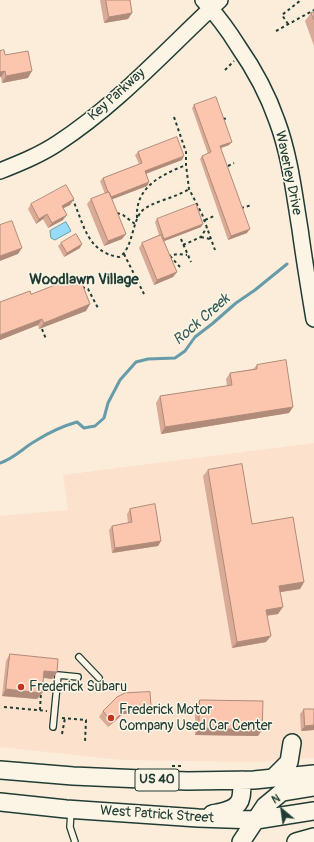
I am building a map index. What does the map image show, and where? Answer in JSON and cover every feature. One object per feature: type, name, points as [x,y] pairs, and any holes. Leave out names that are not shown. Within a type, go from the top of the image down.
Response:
[{"type":"main road","points":[[273,778],[289,762],[292,743],[300,762],[314,773]]},
{"type":"main road","name":"US 40","points":[[0,770],[73,776],[187,781],[242,780],[314,773]]},
{"type":"main road","points":[[198,818],[231,810],[241,799],[242,780]]},
{"type":"main road","points":[[242,842],[265,806],[282,792],[314,787]]},
{"type":"main road","name":"West Patrick Street","points":[[3,805],[198,818],[256,820],[314,811]]},
{"type":"main road","points":[[296,842],[314,837]]},
{"type":"street","name":"Key Parkway","points":[[0,171],[29,159],[50,148],[86,123],[111,102],[211,3]]},
{"type":"street","name":"Waverley Drive","points":[[211,3],[251,65],[277,121],[294,187],[314,319]]},
{"type":"lane","points":[[79,657],[99,678]]},
{"type":"lane","points":[[53,727],[58,675],[78,678]]},
{"type":"lane","points":[[72,809],[70,827],[76,842]]},
{"type":"path","points":[[288,24],[282,15],[301,0]]},
{"type":"path","points":[[276,31],[314,10]]},
{"type":"path","points":[[225,70],[236,60]]},
{"type":"path","points":[[174,117],[186,152],[189,189],[205,220],[215,250]]},
{"type":"path","points":[[223,119],[228,118]]},
{"type":"path","points":[[228,166],[234,163]]},
{"type":"path","points":[[137,219],[136,211],[138,201],[144,191],[158,177],[186,165]]},
{"type":"path","points":[[71,195],[82,224],[91,240],[106,254],[119,257],[124,254],[140,213],[146,208],[180,195],[189,189]]},
{"type":"path","points":[[241,208],[252,205]]},
{"type":"path","points":[[116,213],[124,215],[135,224]]},
{"type":"path","points":[[205,220],[214,216]]},
{"type":"path","points":[[184,245],[201,237],[207,227]]},
{"type":"path","points":[[201,237],[211,240]]},
{"type":"path","points":[[181,239],[191,262]]},
{"type":"path","points":[[124,254],[144,294]]},
{"type":"path","points":[[180,267],[169,255],[182,254],[188,256]]},
{"type":"path","points":[[80,288],[84,287],[88,289],[99,310]]},
{"type":"path","points":[[42,329],[46,339]]},
{"type":"path","points":[[40,710],[41,689]]},
{"type":"path","points":[[62,734],[65,718]]},
{"type":"path","points":[[169,766],[183,766]]},
{"type":"shaded area","points":[[314,443],[314,758],[254,762],[122,760],[0,747],[0,516],[68,510],[63,475]]},
{"type":"water","points":[[66,222],[71,231],[55,240],[51,238],[50,231]]},
{"type":"building","points":[[106,0],[130,0],[132,13],[109,17]]},
{"type":"building","points":[[314,12],[314,20],[311,13]]},
{"type":"building","points":[[4,50],[5,55],[28,51],[32,71],[6,76],[5,71],[0,72],[0,51]]},
{"type":"building","points":[[216,97],[232,142],[220,146],[250,229],[231,236],[202,156],[211,152],[194,105]]},
{"type":"building","points":[[177,137],[184,156],[145,171],[149,182],[111,197],[103,178],[142,163],[138,152]]},
{"type":"building","points":[[66,185],[74,199],[62,206],[67,215],[52,223],[47,214],[39,219],[31,204]]},
{"type":"building","points":[[109,192],[126,234],[108,241],[91,199]]},
{"type":"building","points":[[196,204],[203,224],[164,239],[157,219]]},
{"type":"building","points":[[12,221],[22,248],[0,256],[0,225]]},
{"type":"building","points":[[76,234],[82,244],[67,253],[61,243]]},
{"type":"building","points":[[161,235],[177,272],[157,280],[142,243]]},
{"type":"building","points":[[79,276],[90,304],[44,323],[42,319],[0,335],[0,302],[30,291],[31,294]]},
{"type":"building","points":[[286,360],[293,407],[165,427],[160,396],[232,385],[230,373],[257,369],[257,365]]},
{"type":"building","points":[[242,464],[252,524],[293,517],[304,582],[279,586],[283,607],[266,610],[271,636],[237,642],[208,470]]},
{"type":"building","points":[[155,504],[161,541],[115,548],[112,526],[132,522],[130,509]]},
{"type":"building","name":"Frederick Subaru","points":[[10,654],[58,659],[57,672],[44,671],[42,693],[6,689]]},
{"type":"building","points":[[150,692],[151,707],[127,709],[112,722],[103,711],[117,697],[125,693]]},
{"type":"building","points":[[200,700],[263,701],[262,730],[199,728]]},
{"type":"building","points":[[304,709],[314,709],[314,725],[305,726]]},
{"type":"waterway","name":"Rock Creek","points":[[0,463],[42,437],[67,425],[77,422],[84,428],[95,426],[104,418],[108,403],[120,380],[136,362],[148,359],[175,358],[185,351],[195,337],[287,264]]},
{"type":"place","name":"Frederick Subaru","points":[[21,687]]},
{"type":"place","name":"Frederick Motor Company Used Car Center","points":[[111,718]]},
{"type":"district","name":"Woodlawn Village","points":[[84,280]]}]
